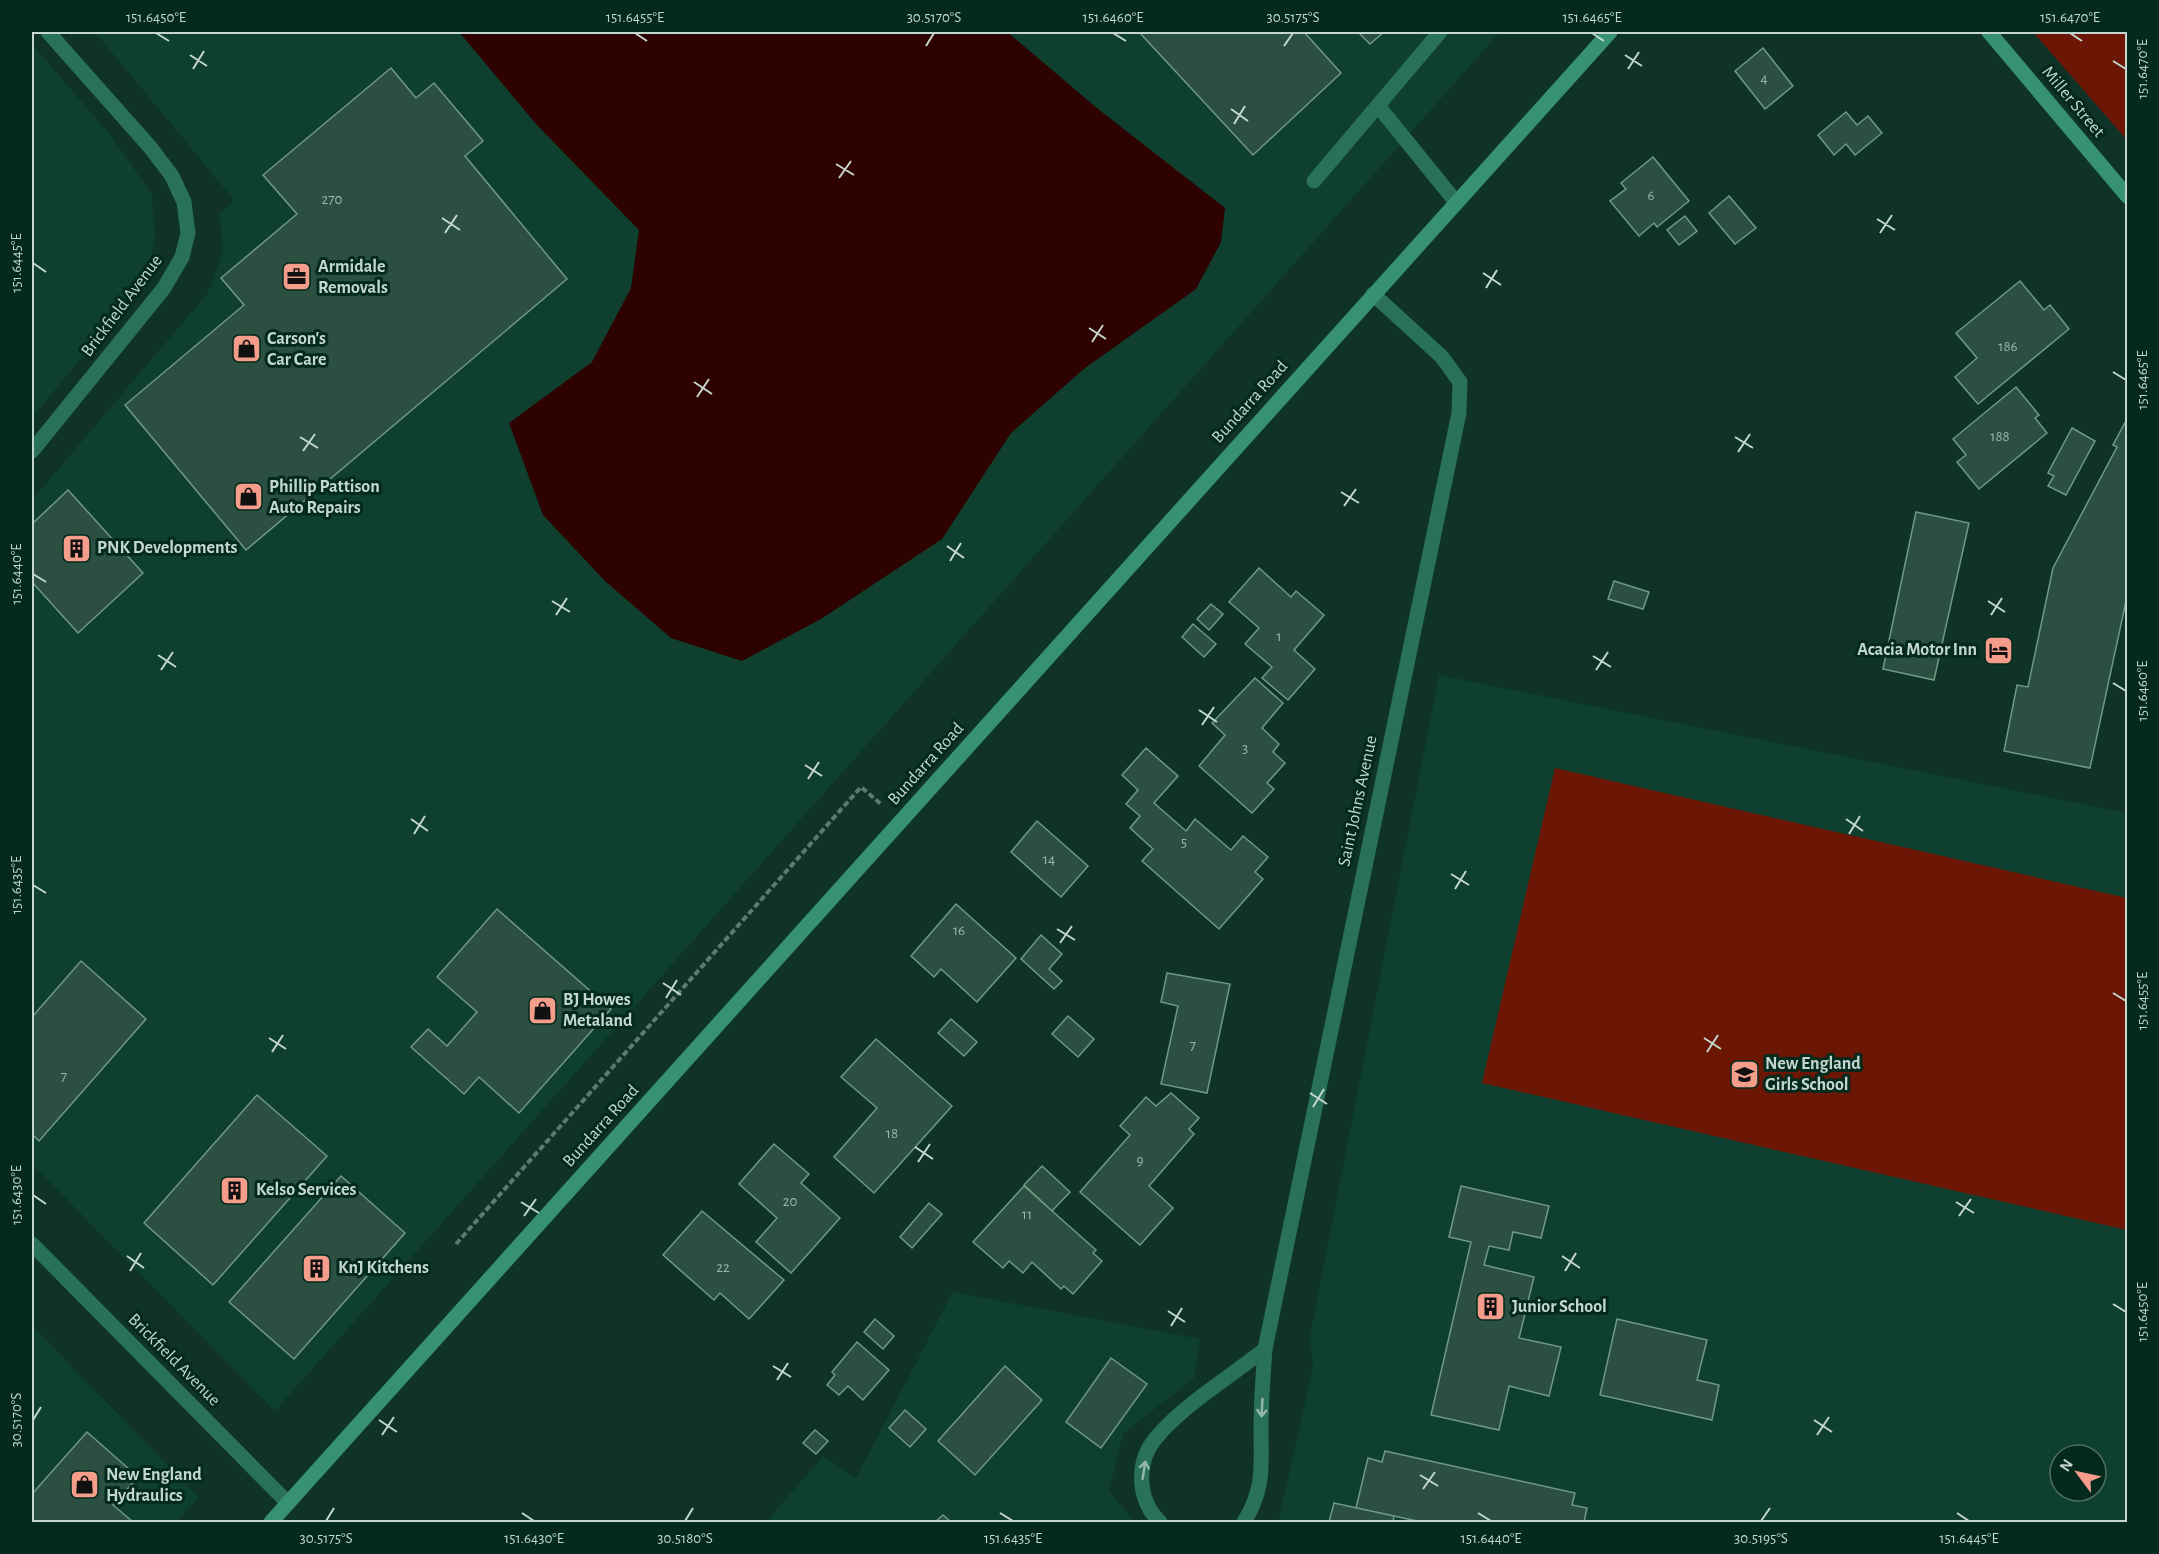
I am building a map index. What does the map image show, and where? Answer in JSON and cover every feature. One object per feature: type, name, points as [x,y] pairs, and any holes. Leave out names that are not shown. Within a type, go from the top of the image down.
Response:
[{"type":"main road","name":"Bundarra Road","points":[[271,1522],[1610,32]]},
{"type":"main road","name":"Miller Street","points":[[1989,32],[2127,197]]},
{"type":"street","name":"Brickfield Avenue","points":[[32,451],[164,288],[182,257],[188,233],[184,202],[171,176],[150,147],[48,32]]},
{"type":"street","points":[[1314,181],[1379,107],[1440,32]]},
{"type":"street","points":[[1379,107],[1456,202]]},
{"type":"street","name":"Saint Johns Avenue","points":[[1245,1522],[1256,1504],[1263,1475],[1261,1428],[1265,1349],[1459,413],[1461,382],[1442,357],[1373,294]]},
{"type":"street","name":"Brickfield Avenue","points":[[32,1244],[288,1503]]},
{"type":"street","points":[[1160,1522],[1153,1516],[1142,1493],[1142,1467],[1154,1440],[1187,1409],[1265,1349]]},
{"type":"path","points":[[456,1244],[861,787],[874,798]]},
{"type":"shaded area","points":[[95,32],[1500,32],[275,1411],[32,1164],[32,500],[208,293],[223,251],[219,214],[234,200]]},
{"type":"shaded area","points":[[459,32],[1007,32],[1098,109],[1225,208],[1221,242],[1196,289],[1085,368],[1011,433],[942,539],[821,619],[742,661],[671,638],[605,581],[543,515],[509,423],[592,362],[631,288],[639,230],[537,125]]},
{"type":"shaded area","points":[[2033,32],[2127,32],[2127,140]]},
{"type":"shaded area","points":[[32,44],[112,137],[152,195],[155,240],[144,280],[32,418]]},
{"type":"shaded area","name":"New England Girls School","points":[[1439,675],[2127,813],[2127,1522],[1278,1522],[1313,1368],[1310,1336]]},
{"type":"shaded area","points":[[1555,768],[2127,898],[2127,1230],[1482,1083]]},
{"type":"shaded area","points":[[953,1292],[1200,1339],[1194,1378],[1123,1434],[1109,1491],[1135,1522],[766,1522],[823,1456],[856,1478]]},
{"type":"shaded area","points":[[32,1326],[199,1497],[176,1522],[32,1522]]},
{"type":"building","points":[[1139,32],[1304,32],[1341,73],[1253,155]]},
{"type":"building","points":[[1358,32],[1384,32],[1370,44]]},
{"type":"building","points":[[1763,48],[1793,86],[1765,109],[1735,71]]},
{"type":"building","points":[[391,68],[416,98],[434,83],[483,141],[465,156],[567,279],[246,550],[125,405],[244,305],[221,278],[297,214],[263,175]]},
{"type":"building","points":[[1846,112],[1857,125],[1868,116],[1882,133],[1855,155],[1846,144],[1834,155],[1818,135]]},
{"type":"building","points":[[1653,157],[1689,201],[1657,227],[1654,223],[1639,236],[1610,201],[1626,189],[1621,183]]},
{"type":"building","points":[[1729,196],[1756,228],[1735,244],[1709,213]]},
{"type":"building","points":[[1685,216],[1697,231],[1679,245],[1667,230]]},
{"type":"building","points":[[2020,281],[2044,310],[2050,305],[2069,329],[1978,404],[1955,377],[1977,358],[1956,333]]},
{"type":"building","points":[[2016,387],[2039,415],[2035,418],[2047,433],[1979,489],[1957,462],[1966,455],[1953,439]]},
{"type":"building","points":[[2128,417],[2128,592],[2090,768],[2004,751],[2017,685],[2028,687],[2053,568],[2117,447],[2113,445]]},
{"type":"building","points":[[2072,428],[2095,441],[2066,495],[2048,486],[2054,476],[2048,473]]},
{"type":"building","name":"PNK Developments","points":[[68,490],[143,573],[78,633],[32,582],[32,524]]},
{"type":"building","points":[[1916,512],[1969,523],[1934,680],[1883,669]]},
{"type":"building","points":[[1259,568],[1291,597],[1296,591],[1324,615],[1294,650],[1315,669],[1288,700],[1262,678],[1272,667],[1245,644],[1259,628],[1229,602]]},
{"type":"building","points":[[1614,581],[1649,592],[1643,609],[1608,599]]},
{"type":"building","points":[[1211,604],[1223,614],[1209,630],[1197,619]]},
{"type":"building","points":[[1193,624],[1216,644],[1204,657],[1182,637]]},
{"type":"building","points":[[1255,678],[1283,703],[1262,728],[1279,744],[1273,752],[1285,763],[1267,783],[1274,789],[1252,813],[1199,766],[1225,735],[1212,723]]},
{"type":"building","points":[[1146,748],[1178,776],[1154,803],[1186,831],[1195,819],[1231,850],[1243,836],[1268,857],[1255,872],[1263,879],[1219,929],[1142,861],[1153,849],[1130,828],[1140,816],[1126,804],[1138,790],[1122,775]]},
{"type":"building","points":[[1037,821],[1088,866],[1061,897],[1011,852]]},
{"type":"building","points":[[956,904],[1016,958],[977,1002],[941,969],[934,977],[911,956]]},
{"type":"building","name":"BJ Howes Metaland","points":[[497,909],[611,1009],[519,1113],[479,1077],[464,1094],[411,1047],[428,1029],[447,1046],[477,1012],[437,977]]},
{"type":"building","points":[[1041,935],[1062,954],[1049,969],[1062,981],[1054,989],[1021,959]]},
{"type":"building","points":[[81,961],[146,1019],[39,1141],[32,1134],[32,1017]]},
{"type":"building","points":[[1167,973],[1230,984],[1207,1093],[1161,1084],[1178,1006],[1161,1002]]},
{"type":"building","points":[[1068,1016],[1094,1039],[1078,1057],[1052,1034]]},
{"type":"building","points":[[951,1019],[977,1042],[964,1056],[938,1033]]},
{"type":"building","points":[[876,1039],[952,1106],[874,1193],[834,1157],[877,1108],[841,1077]]},
{"type":"building","points":[[1171,1093],[1199,1118],[1189,1129],[1194,1134],[1149,1186],[1173,1208],[1140,1245],[1080,1192],[1130,1135],[1120,1126],[1146,1097],[1156,1106]]},
{"type":"building","name":"Kelso Services","points":[[257,1095],[327,1156],[213,1285],[144,1223]]},
{"type":"building","points":[[774,1144],[809,1174],[801,1183],[840,1218],[791,1273],[756,1242],[777,1218],[739,1184]]},
{"type":"building","points":[[1042,1166],[1070,1192],[1052,1211],[1024,1185]]},
{"type":"building","name":"KnJ Kitchens","points":[[341,1176],[405,1233],[294,1359],[229,1302]]},
{"type":"building","points":[[1024,1186],[1096,1250],[1093,1253],[1102,1261],[1073,1294],[1064,1286],[1061,1289],[1032,1262],[1023,1273],[1009,1261],[1003,1268],[973,1242]]},
{"type":"building","name":"Junior School","points":[[1461,1186],[1549,1206],[1541,1238],[1513,1232],[1509,1250],[1489,1246],[1484,1265],[1534,1277],[1519,1338],[1561,1347],[1549,1396],[1509,1386],[1499,1430],[1431,1415],[1471,1242],[1449,1237]]},
{"type":"building","points":[[929,1203],[942,1214],[912,1248],[900,1237]]},
{"type":"building","points":[[702,1211],[784,1280],[749,1319],[720,1293],[714,1300],[663,1255]]},
{"type":"building","points":[[875,1319],[894,1336],[883,1349],[864,1332]]},
{"type":"building","points":[[1617,1319],[1707,1340],[1697,1380],[1719,1385],[1712,1420],[1600,1395]]},
{"type":"building","points":[[857,1342],[889,1370],[863,1400],[848,1386],[839,1395],[827,1385],[835,1375],[832,1372]]},
{"type":"building","points":[[1111,1358],[1147,1384],[1101,1448],[1066,1422]]},
{"type":"building","points":[[1005,1366],[1042,1400],[975,1475],[938,1441]]},
{"type":"building","points":[[905,1410],[926,1429],[910,1447],[889,1428]]},
{"type":"building","points":[[815,1430],[828,1441],[816,1454],[803,1443]]},
{"type":"building","name":"New England Hydraulics","points":[[87,1432],[138,1477],[113,1505],[133,1522],[32,1522],[32,1494]]},
{"type":"building","points":[[1385,1451],[1575,1493],[1572,1505],[1587,1508],[1584,1522],[1422,1522],[1356,1508],[1368,1458],[1382,1462]]},
{"type":"building","points":[[1334,1503],[1394,1516],[1393,1522],[1329,1522]]},
{"type":"building","points":[[943,1515],[951,1522],[935,1522]]},
{"type":"place","name":"Armidale Removals","points":[[297,277]]},
{"type":"place","name":"Carson's Car Care","points":[[246,349]]},
{"type":"place","name":"Phillip Pattison Auto Repairs","points":[[248,497]]},
{"type":"place","name":"PNK Developments","points":[[76,548]]},
{"type":"place","name":"Acacia Motor Inn","points":[[1998,650]]},
{"type":"place","name":"BJ Howes Metaland","points":[[542,1010]]},
{"type":"place","name":"New England Girls School","points":[[1744,1074]]},
{"type":"place","name":"Kelso Services","points":[[235,1190]]},
{"type":"place","name":"KnJ Kitchens","points":[[317,1268]]},
{"type":"place","name":"Junior School","points":[[1491,1307]]},
{"type":"place","name":"New England Hydraulics","points":[[85,1485]]}]
